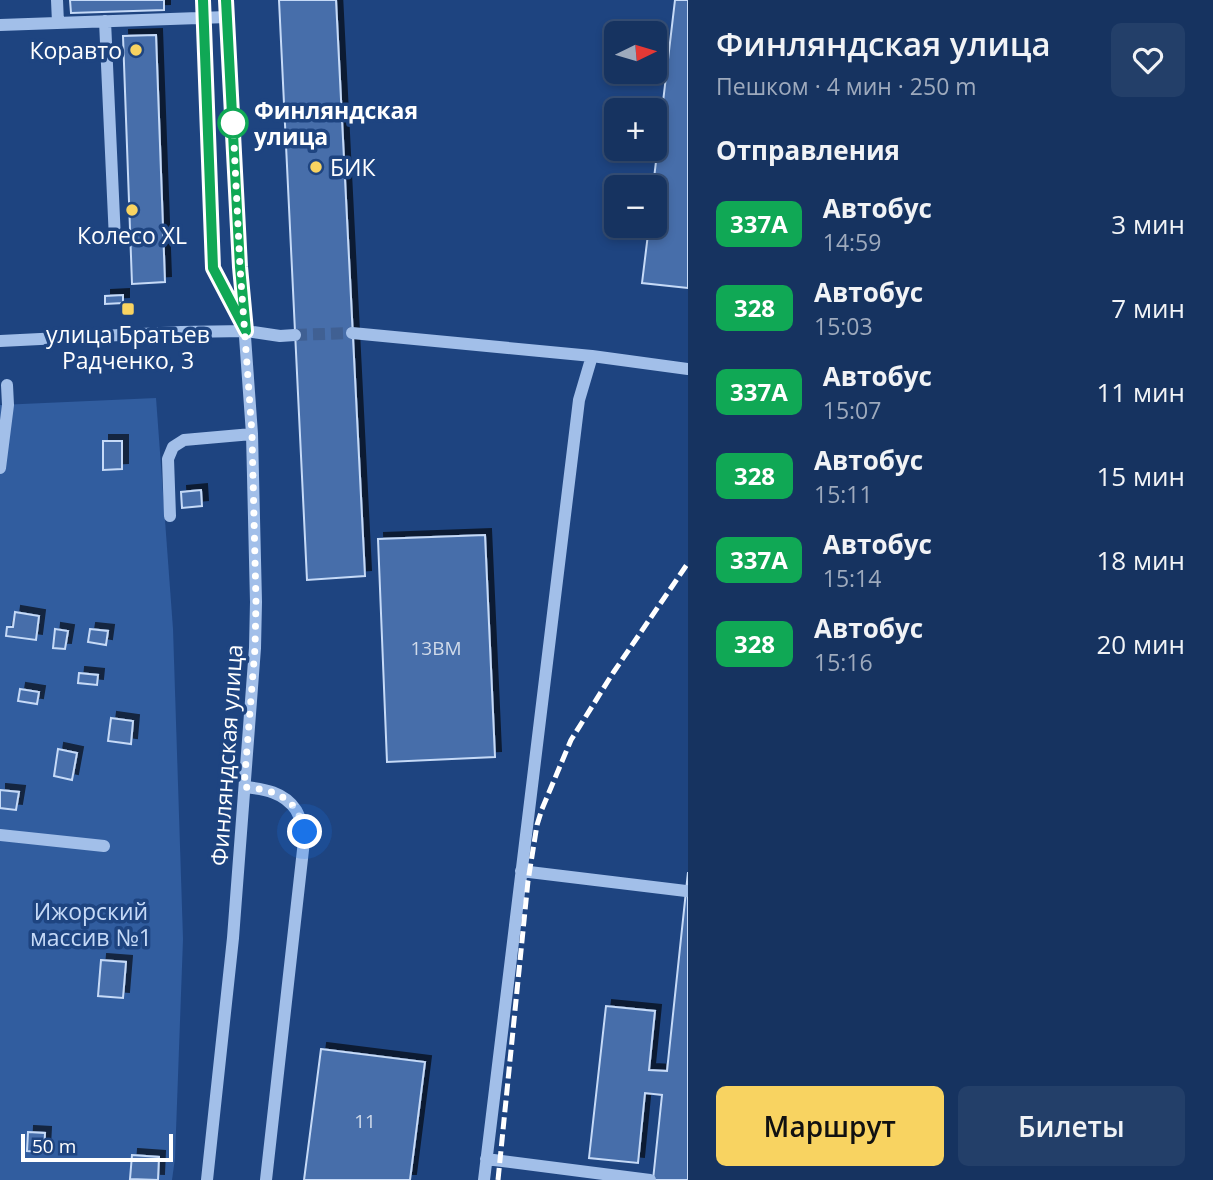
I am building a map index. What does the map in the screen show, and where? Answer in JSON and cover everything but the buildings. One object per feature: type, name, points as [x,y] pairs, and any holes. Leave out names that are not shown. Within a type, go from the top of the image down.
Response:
[{"type":"street","points":[[57,0],[58,23]]},
{"type":"street","name":"Финляндская улица","points":[[203,0],[213,268],[246,331]]},
{"type":"street","name":"Финляндская улица","points":[[207,1180],[233,938],[255,648],[256,602],[252,434],[226,0]]},
{"type":"street","points":[[0,25],[227,17]]},
{"type":"street","points":[[106,22],[115,240]]},
{"type":"street","points":[[0,341],[181,332],[246,331],[280,336],[295,335]]},
{"type":"street","points":[[352,333],[592,356],[688,369]]},
{"type":"street","points":[[484,1180],[579,400],[592,356]]},
{"type":"street","points":[[0,468],[8,405],[7,384]]},
{"type":"street","points":[[170,516],[168,459],[173,447],[184,440],[252,434]]},
{"type":"street","points":[[244,787],[268,790],[280,796],[296,810],[305,832],[266,1180]]},
{"type":"street","points":[[0,835],[104,846]]},
{"type":"street","points":[[522,871],[686,891]]},
{"type":"street","points":[[486,1159],[650,1180]]},
{"type":"green space","name":"Ижорский массив №1","points":[[156,398],[173,629],[183,939],[172,1180],[0,1180],[0,405]]},
{"type":"tunnel","points":[[295,335],[352,333]]},
{"type":"railway","points":[[498,1180],[528,881],[537,825],[571,740],[688,563]]},
{"type":"bus line","name":"337А","points":[[203,0],[213,268],[246,331],[240,267],[226,0]]},
{"type":"place","name":"Коравто","points":[[136,50]]},
{"type":"place","name":"Финляндская улица","points":[[233,123]]},
{"type":"place","name":"БИК","points":[[316,167]]},
{"type":"place","name":"Колесо XL","points":[[132,210]]},
{"type":"place","name":"улица Братьев Радченко, 3","points":[[128,309]]},
{"type":"route","points":[[233,123],[252,434],[256,602],[244,787],[268,790],[280,796],[296,810],[305,832]]}]
